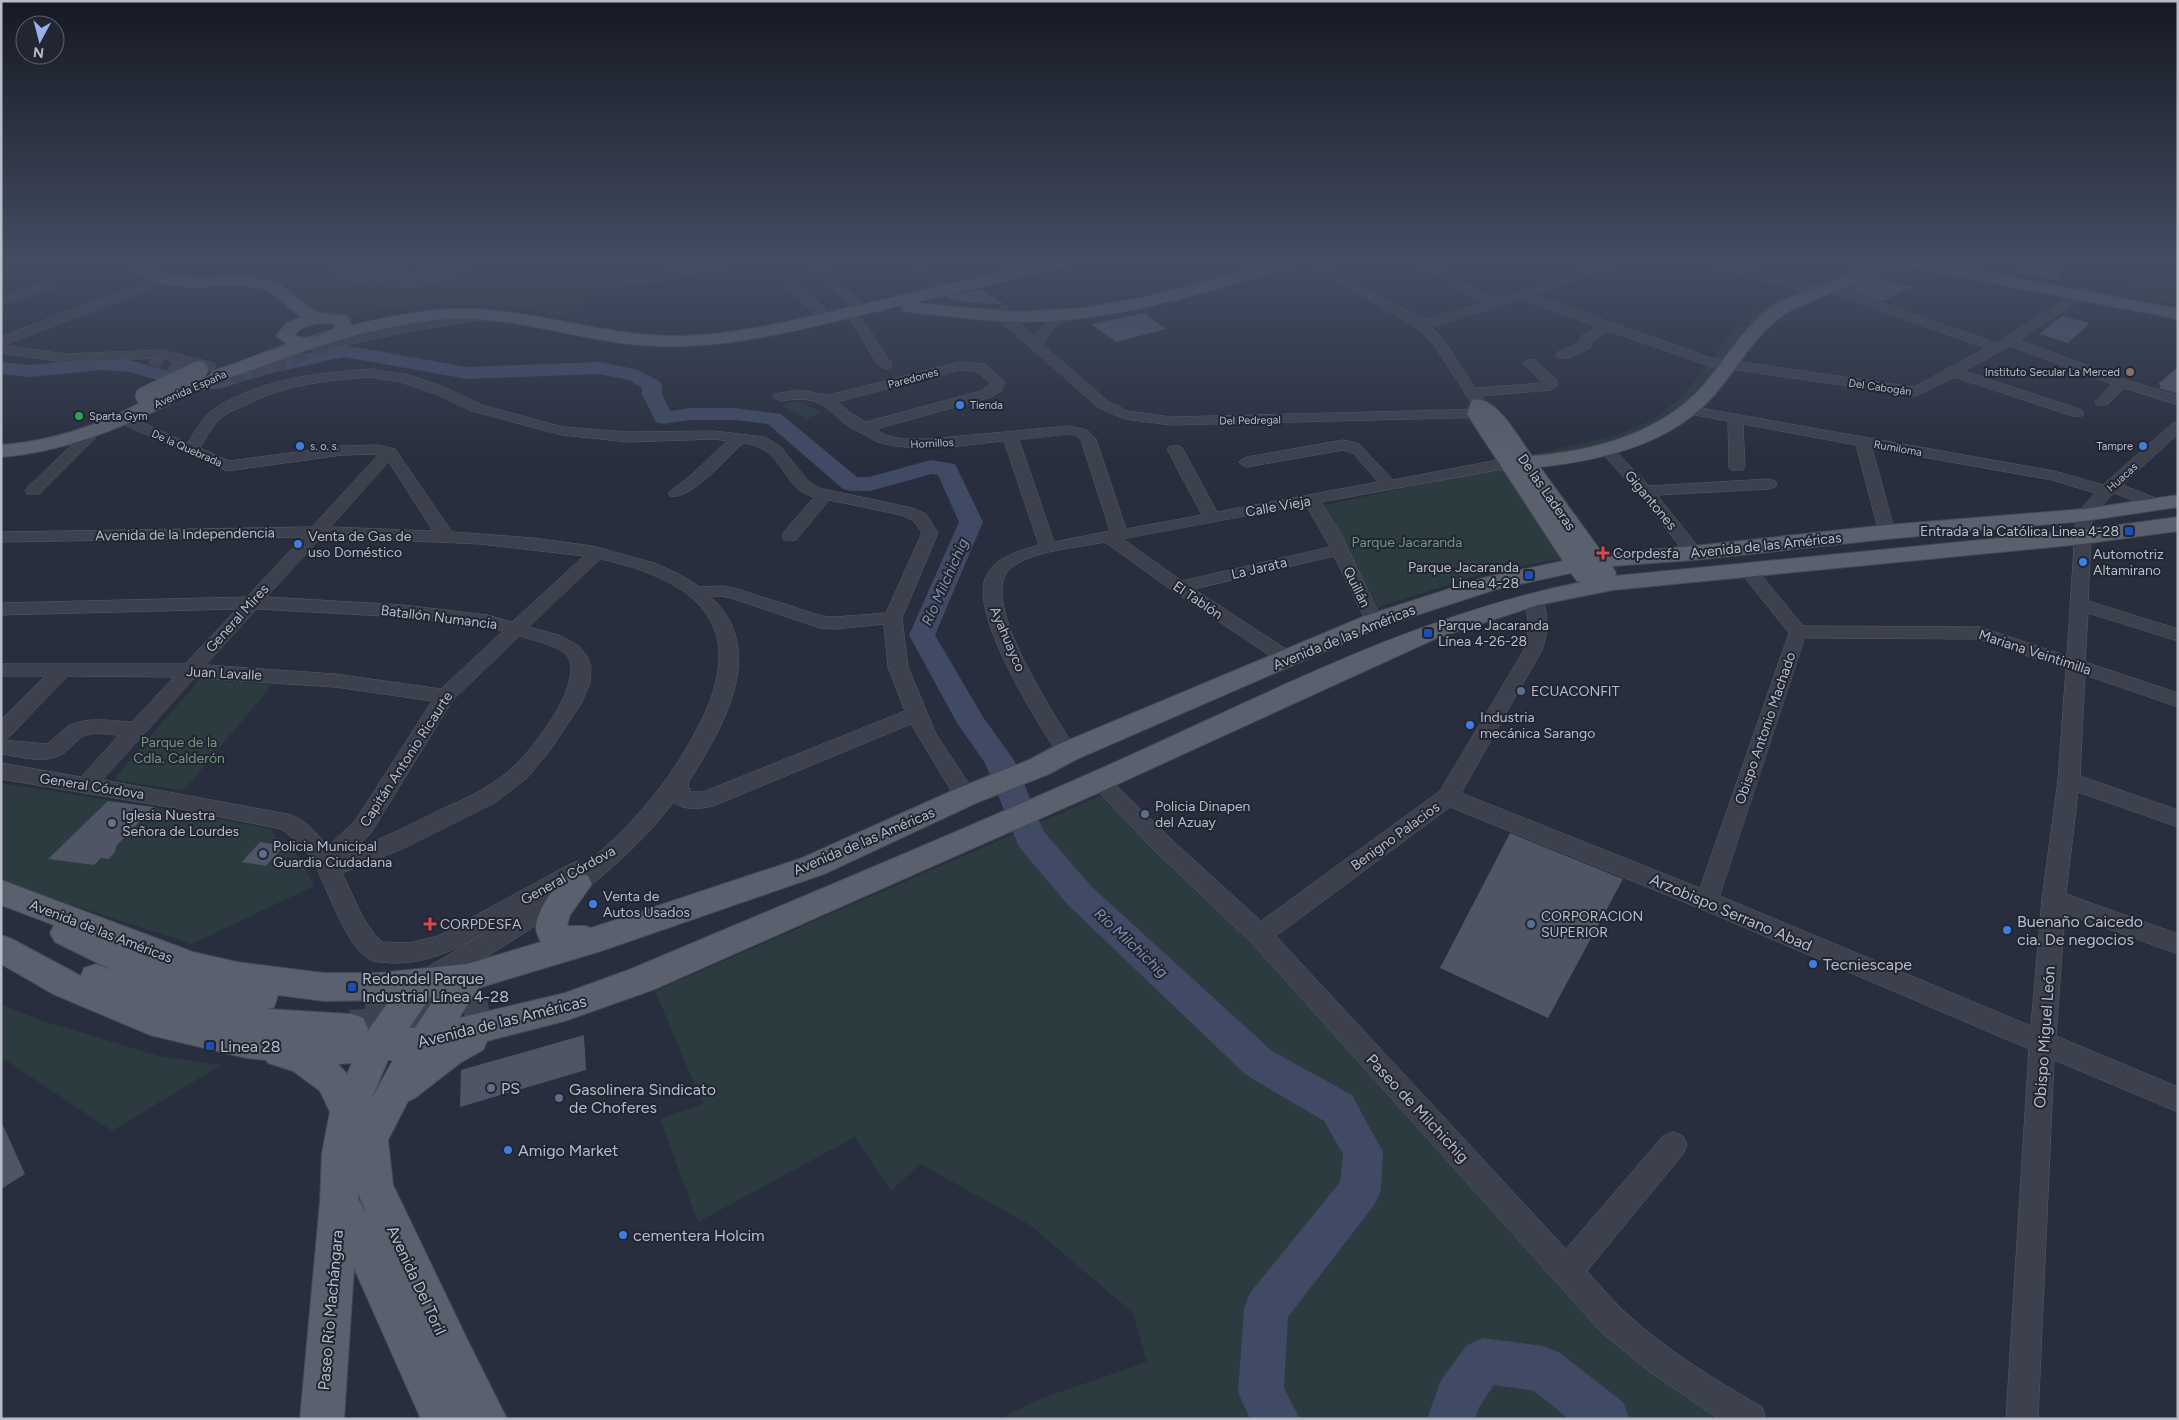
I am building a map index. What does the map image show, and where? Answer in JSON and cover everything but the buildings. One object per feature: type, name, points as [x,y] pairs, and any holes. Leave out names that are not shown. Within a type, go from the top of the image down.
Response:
[{"type":"main road","points":[[291,328],[285,336],[291,341],[304,342],[327,341],[340,333],[344,327]]},
{"type":"main road","name":"Avenida España","points":[[1,451],[57,444],[91,434],[167,398],[209,370],[255,361],[327,341],[366,327]]},
{"type":"main road","name":"Avenida España","points":[[555,327],[614,338],[669,342],[751,334],[777,327]]},
{"type":"main road","name":"Avenida España","points":[[612,327],[628,330],[688,332],[748,327]]},
{"type":"main road","name":"Calle Vieja","points":[[1519,461],[1606,449],[1648,435],[1670,424],[1689,410],[1710,389],[1718,364],[1736,327]]},
{"type":"main road","name":"Calle Vieja","points":[[1519,461],[1594,442],[1638,428],[1654,419],[1683,396],[1755,327]]},
{"type":"main road","name":"Avenida España","points":[[1,441],[60,432],[92,421],[144,396],[209,370],[291,328]]},
{"type":"main road","name":"De las Laderas","points":[[1479,406],[1519,461],[1586,563],[1603,585]]},
{"type":"main road","name":"Avenida de las Américas","points":[[1,893],[198,968],[263,980],[324,987],[378,987],[420,983],[488,999],[565,1007],[643,979],[960,842],[1428,633],[1533,600],[1603,585],[1747,569],[2083,526],[2167,502]]},
{"type":"main road","name":"Avenida de las Américas","points":[[1,893],[53,927],[131,964],[212,991],[294,1001],[364,1026],[424,1042],[488,999],[601,938],[813,866],[968,796],[1039,768],[1068,752],[1288,660],[1374,621],[1491,583],[1586,563],[1887,532],[2177,524]]},
{"type":"main road","name":"Avenida de las Américas","points":[[488,999],[559,967],[654,934],[919,825],[968,796]]},
{"type":"main road","points":[[578,884],[555,913],[550,927],[552,933],[570,941],[601,938]]},
{"type":"main road","name":"Avenida de las Américas","points":[[1,938],[117,987],[197,1012],[261,1023],[364,1026]]},
{"type":"main road","name":"Avenida de las Américas","points":[[1,948],[65,984],[150,1020],[258,1045],[341,1049],[364,1026]]},
{"type":"main road","name":"Paseo Río Machángara","points":[[322,1419],[326,1348],[339,1202],[358,1123],[364,1026],[420,983]]},
{"type":"main road","points":[[388,1101],[416,1075],[448,1052],[488,999]]},
{"type":"main road","name":"Paseo Río Machángara","points":[[358,1123],[388,1101],[424,1042],[488,999]]},
{"type":"main road","points":[[258,1045],[303,1059],[332,1080],[358,1123]]},
{"type":"main road","name":"Avenida Del Toril","points":[[358,1123],[374,1186],[383,1207],[452,1354],[486,1419]]},
{"type":"main road","points":[[339,1202],[365,1249],[443,1419]]},
{"type":"street","points":[[1,342],[39,327]]},
{"type":"street","points":[[865,327],[886,365]]},
{"type":"street","name":"Del Pedregal","points":[[1018,327],[1104,405],[1126,415],[1142,419],[1171,421],[1479,406],[1507,391],[1550,386],[1550,380],[1530,363]]},
{"type":"street","points":[[1035,344],[1048,327]]},
{"type":"street","name":"De las Laderas","points":[[1424,327],[1438,343],[1479,406]]},
{"type":"street","points":[[1563,355],[1585,345],[1586,339],[1606,327]]},
{"type":"street","name":"Del Cabogán","points":[[1612,327],[1718,364],[1916,392],[2030,327]]},
{"type":"street","points":[[1940,327],[1995,347]]},
{"type":"street","points":[[2009,341],[2121,384],[2178,401]]},
{"type":"street","points":[[1,349],[64,358],[161,354],[209,370]]},
{"type":"street","name":"Paredones","points":[[828,400],[960,366],[980,367],[998,384],[996,388],[986,394],[862,428]]},
{"type":"street","points":[[1952,372],[2077,413]]},
{"type":"street","points":[[191,450],[203,430],[218,413],[244,400],[276,387],[310,378],[370,373],[404,378],[441,391],[477,408],[562,431],[629,437],[691,434],[759,440],[775,449],[802,484],[824,495],[906,511],[920,518],[930,533],[893,618],[898,667],[916,714],[927,736],[968,796]]},
{"type":"street","points":[[2102,402],[2121,384]]},
{"type":"street","name":"Hornillos","points":[[780,397],[808,394],[828,400],[862,428],[880,438],[902,444],[930,444],[1069,430],[1082,433],[1088,439],[1115,536]]},
{"type":"street","name":"Rumiloma","points":[[1689,410],[2054,476],[2167,502]]},
{"type":"street","name":"De la Quebrada","points":[[123,419],[227,466],[366,448],[383,449],[390,452]]},
{"type":"street","points":[[1735,419],[1737,467]]},
{"type":"street","name":"Huacas","points":[[2083,526],[2109,488],[2178,426]]},
{"type":"street","points":[[168,439],[181,440],[203,430]]},
{"type":"street","points":[[33,491],[91,434]]},
{"type":"street","points":[[1010,436],[1048,548]]},
{"type":"street","points":[[676,493],[704,473],[740,437]]},
{"type":"street","points":[[1863,442],[1887,532]]},
{"type":"street","points":[[1246,462],[1343,445],[1354,447],[1359,451],[1389,485]]},
{"type":"street","points":[[1175,449],[1212,517]]},
{"type":"street","name":"Gigantones","points":[[1606,449],[1645,491],[1694,553]]},
{"type":"street","points":[[390,452],[436,524],[446,536]]},
{"type":"street","name":"General Mires","points":[[86,785],[390,452]]},
{"type":"street","name":"Calle Vieja","points":[[1048,548],[1519,461]]},
{"type":"street","points":[[1645,491],[1769,484]]},
{"type":"street","points":[[790,536],[824,495]]},
{"type":"street","name":"Quillán","points":[[1312,500],[1332,533],[1374,621]]},
{"type":"street","name":"Obispo Miguel León","points":[[2022,1419],[2042,1043],[2054,899],[2069,780],[2083,526]]},
{"type":"street","name":"Avenida de la Independencia","points":[[1,537],[317,531],[446,536],[540,543],[597,553],[639,564],[676,580],[696,593],[719,617],[728,635],[729,677],[716,712],[677,783],[656,810],[623,845],[578,884],[506,934],[420,983]]},
{"type":"street","name":"El Tablón","points":[[1115,536],[1179,587],[1288,660]]},
{"type":"street","name":"Ayahuayco","points":[[1048,548],[1012,558],[1001,568],[993,580],[990,592],[994,610],[1006,642],[1052,730],[1068,752]]},
{"type":"street","name":"La Jarata","points":[[1179,587],[1339,550]]},
{"type":"street","name":"Capitán Antonio Ricaurte","points":[[326,866],[363,827],[445,696],[597,553]]},
{"type":"street","points":[[1747,569],[1798,632]]},
{"type":"street","points":[[696,593],[721,591],[734,593],[820,622],[834,623],[893,618]]},
{"type":"street","name":"Benigno Palacios","points":[[1260,935],[1448,797],[1533,650],[1537,639],[1539,620],[1533,600]]},
{"type":"street","name":"Batallón Numancia","points":[[1,610],[251,603],[422,613],[487,621],[516,628],[563,644],[576,656],[581,667],[580,683],[574,697],[544,744],[520,773],[488,796],[394,843],[326,866]]},
{"type":"street","points":[[2078,604],[2178,634]]},
{"type":"street","name":"Mariana Veintimilla","points":[[1798,632],[1980,633],[2178,700]]},
{"type":"street","name":"Obispo Antonio Machado","points":[[1707,901],[1798,632]]},
{"type":"street","name":"Juan Lavalle","points":[[1,670],[190,670],[350,681],[445,696]]},
{"type":"street","points":[[62,670],[2,736],[42,752],[52,751],[76,731],[91,727],[137,729]]},
{"type":"street","points":[[677,783],[680,795],[685,800],[705,800],[916,714]]},
{"type":"street","name":"General Córdova","points":[[1,770],[181,800],[287,822],[300,829],[317,848],[364,939],[377,952],[410,953],[444,944],[623,845]]},
{"type":"street","points":[[2069,780],[2178,819]]},
{"type":"street","name":"Paseo de Milchichig","points":[[1099,781],[1163,845],[1260,935],[1612,1321],[1638,1344],[1674,1371],[1750,1419]]},
{"type":"street","name":"Arzobispo Serrano Abad","points":[[1448,797],[1707,901],[2178,1100]]},
{"type":"street","points":[[2054,899],[2178,944]]},
{"type":"street","name":"Avenida de la Independencia","points":[[488,999],[482,957],[506,934]]},
{"type":"street","points":[[1566,1272],[1674,1145]]},
{"type":"green space","points":[[1736,327],[1766,327],[1709,389],[1648,435],[1549,460],[1522,457],[1616,435],[1654,419],[1683,396]]},
{"type":"green space","points":[[796,400],[821,412],[807,419],[782,406]]},
{"type":"green space","name":"Parque Jacaranda","points":[[1501,468],[1561,559],[1485,573],[1378,607],[1324,505]]},
{"type":"green space","name":"Parque de la Cdla. Calderón","points":[[200,679],[272,685],[186,788],[178,790],[117,780],[116,776]]},
{"type":"green space","points":[[1,783],[172,810],[271,829],[275,837],[288,844],[294,850],[314,886],[192,944],[1,882]]},
{"type":"green space","points":[[1100,796],[1242,921],[1383,1086],[1734,1419],[999,1419],[1042,1398],[1147,1362],[1133,1313],[1030,1225],[920,1164],[891,1191],[855,1137],[698,1222],[660,1119],[703,1104],[655,991]]},
{"type":"green space","points":[[1,1004],[40,1020],[159,1056],[221,1065],[112,1131],[1,1057]]},
{"type":"waterway","name":"Río Milchichig","points":[[197,385],[223,382],[257,370],[344,351],[467,373],[599,368],[635,375],[652,385],[652,394],[663,418],[690,414],[735,414],[774,418],[851,484],[870,484],[931,467],[947,469],[971,522],[922,635],[972,723],[999,760],[1030,838],[1080,896],[1259,1063],[1338,1108],[1363,1152],[1360,1190],[1266,1309],[1261,1392],[1276,1419]]},
{"type":"waterway","name":"Río Milchichig","points":[[1,368],[30,371],[102,364],[130,366],[188,382]]},
{"type":"waterway","name":"Río Milchichig","points":[[1451,1419],[1458,1397],[1483,1361],[1544,1369],[1606,1419]]},
{"type":"tunnel","points":[[150,357],[194,373],[223,376],[254,371],[331,344]]},
{"type":"tunnel","points":[[365,1003],[427,998],[495,986]]},
{"type":"tunnel","points":[[472,1012],[489,1009]]},
{"type":"tunnel","points":[[351,1029],[418,1023],[478,1011]]},
{"type":"tram line","points":[[1,448],[28,445],[54,439],[102,424],[219,371],[285,344],[343,327]]},
{"type":"tram line","points":[[577,327],[634,337],[676,339],[746,333],[770,327]]},
{"type":"place","name":"Instituto Secular La Merced","points":[[2130,372]]},
{"type":"place","name":"Tienda","points":[[960,405]]},
{"type":"place","name":"Sparta Gym","points":[[79,416]]},
{"type":"place","name":"s. o. s.","points":[[300,446]]},
{"type":"place","name":"Tampre","points":[[2143,446]]},
{"type":"place","name":"Entrada a la Católica Linea 4-28","points":[[2129,531]]},
{"type":"place","name":"Venta de Gas de uso Doméstico","points":[[298,544]]},
{"type":"place","name":"Corpdesfa","points":[[1603,553]]},
{"type":"place","name":"Automotriz Altamirano","points":[[2083,562]]},
{"type":"place","name":"Parque Jacaranda Linea 4-28","points":[[1529,575]]},
{"type":"place","name":"Parque Jacaranda Línea 4-26-28","points":[[1428,633]]},
{"type":"place","name":"ECUACONFIT","points":[[1521,691]]},
{"type":"place","name":"Industria mecánica Sarango","points":[[1470,725]]},
{"type":"place","name":"Policia Dinapen del Azuay","points":[[1145,814]]},
{"type":"place","name":"Iglesia Nuestra Señora de Lourdes","points":[[112,823]]},
{"type":"place","name":"Policia Municipal Guardia Ciudadana","points":[[263,854]]},
{"type":"place","name":"Venta de Autos Usados","points":[[593,904]]},
{"type":"place","name":"CORPDESFA","points":[[430,924]]},
{"type":"place","name":"CORPORACION SUPERIOR","points":[[1531,924]]},
{"type":"place","name":"Buenaño Caicedo cia. De negocios","points":[[2007,930]]},
{"type":"place","name":"Tecniescape","points":[[1813,964]]},
{"type":"place","name":"Redondel Parque Industrial Línea 4-28","points":[[352,987]]},
{"type":"place","name":"Linea 28","points":[[210,1046]]},
{"type":"place","name":"PS","points":[[491,1088]]},
{"type":"place","name":"Gasolinera Sindicato de Choferes","points":[[559,1098]]},
{"type":"place","name":"Amigo Market","points":[[508,1150]]},
{"type":"place","name":"cementera Holcim","points":[[623,1235]]}]
